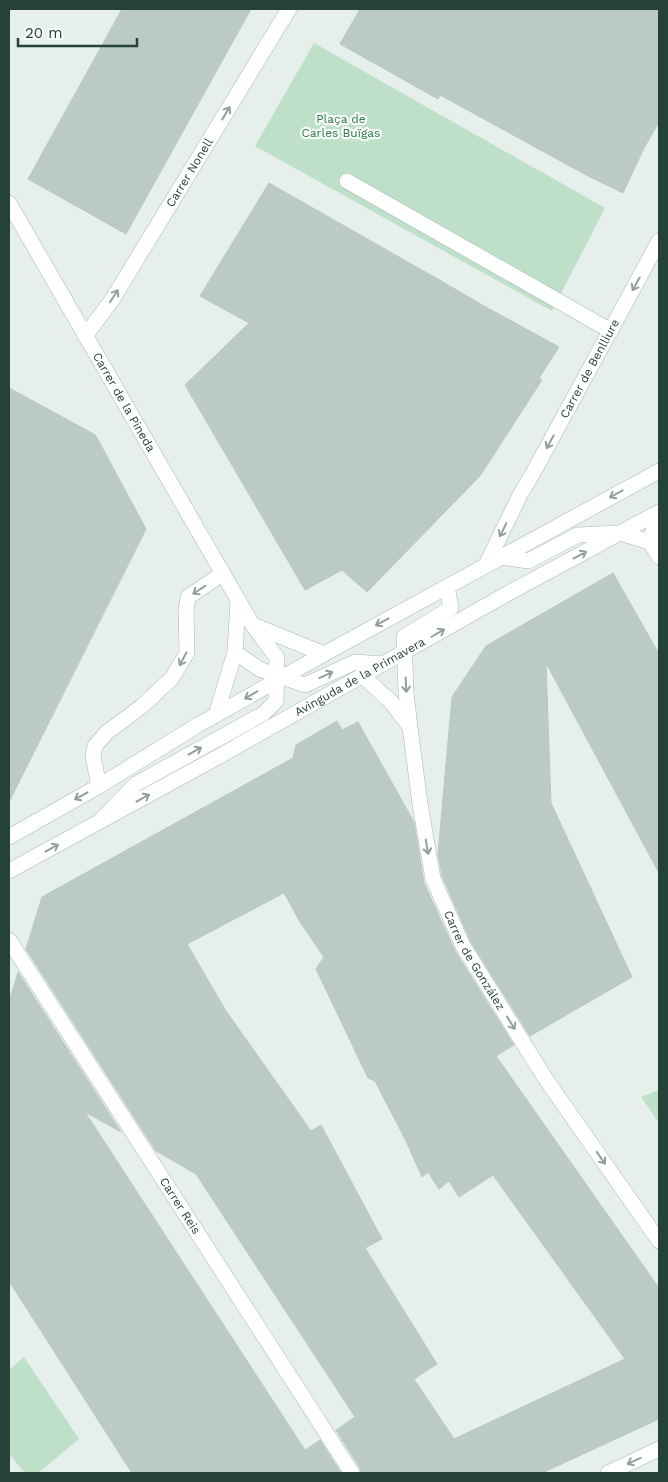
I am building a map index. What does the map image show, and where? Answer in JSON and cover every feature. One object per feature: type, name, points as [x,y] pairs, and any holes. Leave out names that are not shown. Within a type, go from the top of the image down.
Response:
[{"type":"street","name":"Carrer Nonell","points":[[85,336],[112,300],[289,9]]},
{"type":"street","points":[[347,181],[611,331]]},
{"type":"street","name":"Carrer de la Pineda","points":[[9,203],[252,624]]},
{"type":"street","name":"Carrer de Benlliure","points":[[486,565],[520,495],[659,242]]},
{"type":"street","points":[[9,836],[100,786],[279,678],[659,471]]},
{"type":"street","points":[[659,512],[650,542],[659,557]]},
{"type":"street","name":"Avinguda de la Primavera","points":[[9,871],[659,512]]},
{"type":"street","name":"Avinguda de la Primavera","points":[[501,557],[528,561],[578,535],[620,533],[650,542]]},
{"type":"street","points":[[100,786],[93,756],[96,746],[106,734],[141,708],[172,678],[187,653],[186,611],[188,597],[222,574]]},
{"type":"street","name":"Avinguda de la Primavera","points":[[404,637],[450,608],[447,587]]},
{"type":"street","points":[[216,715],[235,652],[238,601]]},
{"type":"street","points":[[252,624],[324,654]]},
{"type":"street","name":"Avinguda de la Primavera","points":[[100,821],[136,784],[263,714],[276,701],[279,678],[278,658],[252,624]]},
{"type":"street","name":"Carrer de González","points":[[404,637],[406,692],[410,727],[420,804],[433,879],[463,946],[545,1078],[659,1241]]},
{"type":"street","points":[[235,652],[259,669],[279,678],[305,685],[355,662],[383,664]]},
{"type":"street","points":[[363,676],[392,703],[410,727]]},
{"type":"street","name":"Carrer Reis","points":[[9,940],[352,1473]]},
{"type":"street","points":[[608,1473],[659,1449]]},
{"type":"green space","name":"Plaça de Carles Buïgas","points":[[314,43],[605,208],[552,311],[255,146]]},
{"type":"green space","points":[[659,1090],[659,1123],[641,1097]]},
{"type":"green space","points":[[24,1357],[79,1439],[38,1473],[25,1473],[9,1454],[9,1370]]},
{"type":"building","points":[[122,9],[251,9],[126,234],[28,179]]},
{"type":"building","points":[[360,9],[659,9],[659,122],[644,148],[623,193],[588,176],[440,95],[438,99],[340,44]]},
{"type":"building","points":[[269,183],[559,347],[539,378],[542,380],[480,476],[367,592],[342,570],[305,590],[185,385],[249,323],[200,296]]},
{"type":"building","points":[[9,388],[96,436],[146,529],[9,802]]},
{"type":"building","points":[[613,573],[659,654],[659,873],[546,663],[551,803],[632,977],[530,1036],[471,942],[442,876],[438,854],[452,697],[486,646]]},
{"type":"building","points":[[337,721],[342,730],[358,722],[414,822],[424,883],[455,951],[514,1045],[496,1056],[659,1288],[659,1419],[542,1473],[361,1473],[360,1468],[336,1430],[355,1417],[196,1174],[156,1151],[26,949],[42,897],[293,758],[296,745]],"holes":[[[284,893],[300,922],[324,957],[316,969],[368,1078],[375,1081],[422,1177],[428,1172],[439,1189],[449,1181],[459,1197],[493,1175],[625,1359],[454,1439],[414,1379],[437,1364],[365,1248],[382,1239],[321,1125],[311,1131],[226,1011],[187,944]]]},
{"type":"building","points":[[18,972],[121,1132],[85,1112],[305,1450],[320,1440],[341,1473],[132,1473],[9,1281],[9,1002]]}]
